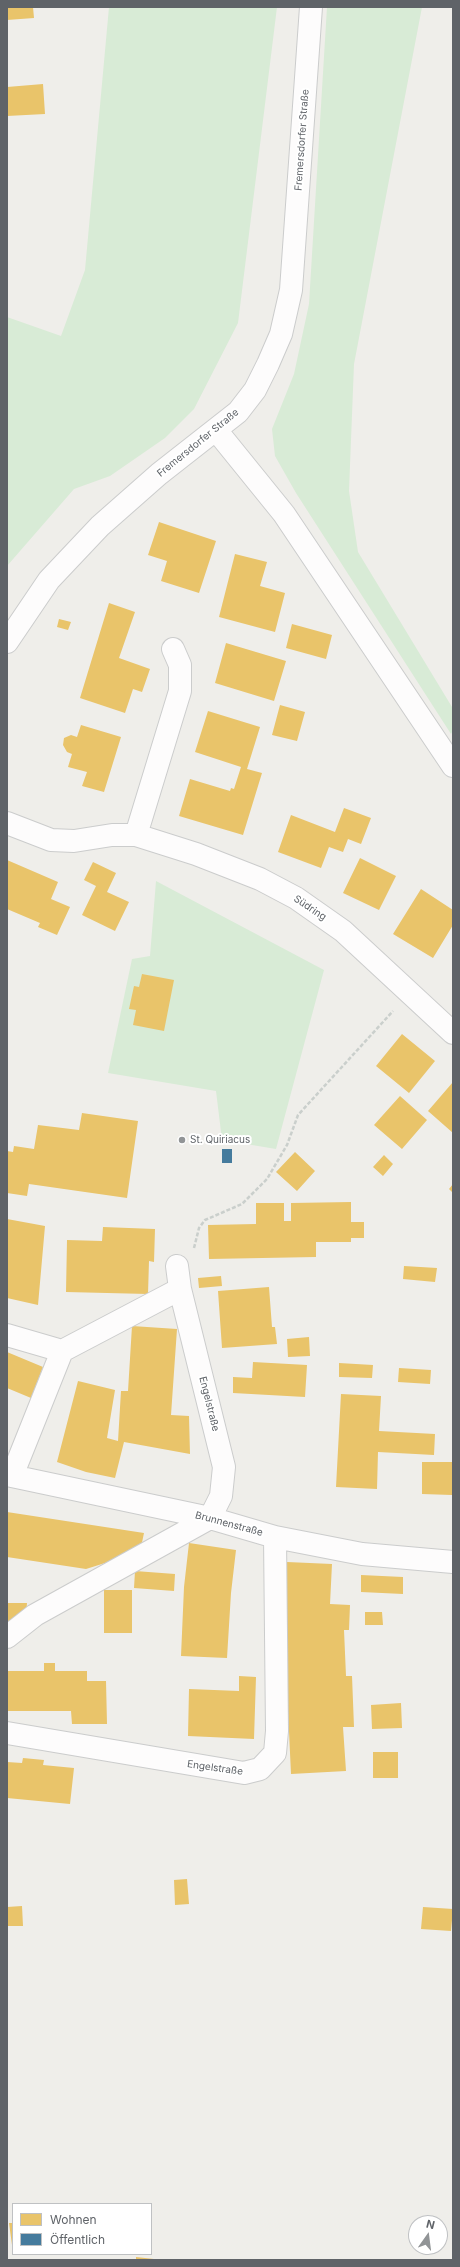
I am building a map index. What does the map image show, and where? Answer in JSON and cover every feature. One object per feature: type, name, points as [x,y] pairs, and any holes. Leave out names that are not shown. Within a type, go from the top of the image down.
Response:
[{"type":"street","name":"Fremersdorfer Straße","points":[[7,642],[49,580],[100,526],[159,474],[238,412],[255,390],[281,334],[292,290],[311,7]]},
{"type":"street","points":[[216,430],[284,514],[453,766]]},
{"type":"street","points":[[136,835],[180,691],[180,665],[173,649]]},
{"type":"street","name":"Südring","points":[[7,823],[51,840],[74,841],[112,834],[136,835],[196,854],[260,879],[296,898],[343,931],[453,1033]]},
{"type":"street","name":"Engelstraße","points":[[177,1266],[180,1288],[224,1467],[221,1496],[210,1518]]},
{"type":"street","points":[[9,1476],[62,1351],[180,1288]]},
{"type":"street","points":[[7,1335],[62,1351]]},
{"type":"street","name":"Brunnenstraße","points":[[9,1476],[210,1518],[275,1537],[362,1554],[453,1562]]},
{"type":"street","points":[[7,1637],[35,1616],[210,1518]]},
{"type":"street","name":"Engelstraße","points":[[7,1732],[244,1773],[260,1769],[274,1753],[278,1731],[275,1537]]},
{"type":"path","points":[[177,1266],[196,1246],[199,1228],[205,1220],[242,1204],[267,1178],[287,1145],[298,1115],[410,993]]},
{"type":"green space","points":[[109,7],[277,7],[238,323],[194,409],[165,438],[110,476],[74,489],[7,566],[7,317],[61,336],[85,270]]},
{"type":"green space","points":[[327,7],[422,7],[354,364],[349,491],[358,552],[452,707],[453,730],[451,734],[296,493],[275,456],[272,429],[294,374],[309,304]]},
{"type":"green space","points":[[156,881],[324,970],[276,1149],[222,1140],[216,1091],[108,1073],[132,959],[150,956]]},
{"type":"building: Wohnen","points":[[7,7],[33,7],[34,18],[7,20]]},
{"type":"building: Wohnen","points":[[43,84],[45,114],[7,116],[7,87]]},
{"type":"building: Wohnen","points":[[159,522],[216,541],[199,593],[161,581],[167,561],[148,555]]},
{"type":"building: Wohnen","points":[[235,554],[267,562],[260,586],[285,593],[275,632],[219,617]]},
{"type":"building: Wohnen","points":[[109,603],[135,612],[119,658],[150,669],[142,692],[133,689],[125,713],[80,698]]},
{"type":"building: Wohnen","points":[[59,619],[71,622],[68,630],[57,627]]},
{"type":"building: Wohnen","points":[[292,624],[332,635],[326,659],[286,648]]},
{"type":"building: Wohnen","points":[[226,643],[286,661],[274,701],[215,683]]},
{"type":"building: Wohnen","points":[[280,705],[305,712],[297,741],[272,735]]},
{"type":"building: Wohnen","points":[[208,711],[260,727],[247,769],[262,773],[243,835],[179,816],[190,779],[230,791],[231,788],[234,789],[241,767],[195,752]]},
{"type":"building: Wohnen","points":[[81,725],[121,737],[104,792],[82,786],[87,772],[68,767],[72,754],[67,752],[63,745],[64,738],[71,735],[77,737]]},
{"type":"building: Wohnen","points":[[344,808],[371,818],[361,844],[348,839],[343,852],[329,847],[321,868],[278,852],[291,815],[335,832]]},
{"type":"building: Wohnen","points":[[360,858],[396,876],[379,910],[343,893]]},
{"type":"building: Wohnen","points":[[7,860],[58,882],[51,899],[70,907],[57,935],[38,927],[40,923],[7,909]]},
{"type":"building: Wohnen","points":[[93,862],[116,873],[107,892],[129,902],[115,931],[82,915],[96,886],[84,880]]},
{"type":"building: Wohnen","points":[[421,889],[453,910],[453,925],[433,958],[393,934]]},
{"type":"building: Wohnen","points":[[142,974],[174,980],[164,1031],[133,1025],[136,1010],[129,1009],[134,986],[139,987]]},
{"type":"building: Wohnen","points":[[402,1034],[435,1061],[409,1093],[376,1066]]},
{"type":"building: Wohnen","points":[[453,1082],[453,1133],[428,1111]]},
{"type":"building: Wohnen","points":[[400,1096],[427,1120],[402,1149],[374,1125]]},
{"type":"building: Wohnen","points":[[82,1113],[138,1121],[127,1198],[29,1184],[27,1196],[7,1193],[7,1151],[13,1152],[14,1146],[34,1149],[38,1125],[79,1130]]},
{"type":"building: Wohnen","points":[[295,1152],[315,1171],[297,1191],[276,1172]]},
{"type":"building: Wohnen","points":[[384,1155],[393,1164],[383,1176],[373,1167]]},
{"type":"building: Wohnen","points":[[453,1184],[453,1193],[449,1189]]},
{"type":"building: Wohnen","points":[[351,1202],[351,1222],[364,1222],[364,1238],[351,1238],[351,1242],[316,1242],[316,1257],[209,1259],[208,1225],[256,1224],[256,1203],[284,1203],[284,1221],[291,1221],[291,1203]]},
{"type":"building: Wohnen","points":[[7,1219],[45,1226],[38,1305],[7,1298]]},
{"type":"building: Wohnen","points":[[103,1227],[155,1229],[154,1262],[149,1261],[148,1294],[66,1292],[67,1240],[102,1241]]},
{"type":"building: Wohnen","points":[[404,1266],[437,1268],[435,1282],[403,1279]]},
{"type":"building: Wohnen","points":[[221,1276],[222,1286],[199,1288],[198,1278]]},
{"type":"building: Wohnen","points":[[269,1287],[272,1327],[275,1327],[277,1344],[222,1348],[218,1291]]},
{"type":"building: Wohnen","points":[[132,1326],[177,1329],[171,1415],[189,1416],[190,1454],[124,1442],[115,1478],[86,1472],[57,1462],[78,1381],[115,1390],[107,1438],[118,1441],[121,1391],[128,1391]]},
{"type":"building: Wohnen","points":[[309,1337],[310,1356],[288,1357],[287,1339]]},
{"type":"building: Wohnen","points":[[7,1352],[43,1367],[31,1398],[7,1388]]},
{"type":"building: Wohnen","points":[[253,1362],[307,1365],[305,1397],[233,1393],[233,1377],[252,1378]]},
{"type":"building: Wohnen","points":[[339,1363],[373,1365],[372,1378],[339,1377]]},
{"type":"building: Wohnen","points":[[399,1368],[431,1370],[430,1384],[398,1382]]},
{"type":"building: Wohnen","points":[[341,1394],[381,1396],[379,1431],[435,1434],[434,1455],[378,1452],[377,1489],[336,1487]]},
{"type":"building: Wohnen","points":[[422,1462],[452,1462],[452,1495],[422,1494]]},
{"type":"building: Wohnen","points":[[7,1512],[144,1533],[140,1552],[86,1569],[7,1557]]},
{"type":"building: Wohnen","points":[[189,1543],[236,1550],[231,1593],[227,1658],[181,1656],[184,1587]]},
{"type":"building: Wohnen","points":[[287,1562],[332,1564],[330,1604],[350,1605],[349,1630],[344,1630],[346,1676],[352,1676],[354,1727],[343,1727],[346,1771],[291,1774],[284,1626]]},
{"type":"building: Wohnen","points":[[135,1571],[175,1574],[174,1591],[134,1588]]},
{"type":"building: Wohnen","points":[[361,1575],[403,1577],[403,1594],[361,1592]]},
{"type":"building: Wohnen","points":[[104,1590],[132,1590],[132,1633],[104,1633]]},
{"type":"building: Wohnen","points":[[7,1603],[27,1603],[26,1615],[7,1626]]},
{"type":"building: Wohnen","points":[[365,1612],[382,1612],[383,1625],[365,1625]]},
{"type":"building: Wohnen","points":[[44,1663],[55,1663],[55,1671],[87,1671],[87,1681],[106,1681],[107,1724],[72,1724],[71,1711],[7,1711],[7,1671],[44,1671]]},
{"type":"building: Wohnen","points":[[239,1676],[256,1677],[254,1739],[188,1736],[189,1689],[239,1691]]},
{"type":"building: Wohnen","points":[[401,1703],[402,1728],[372,1729],[371,1705]]},
{"type":"building: Wohnen","points":[[373,1752],[398,1752],[398,1778],[373,1778]]},
{"type":"building: Wohnen","points":[[23,1758],[44,1760],[43,1765],[74,1768],[70,1804],[7,1798],[7,1762],[22,1763]]},
{"type":"building: Wohnen","points":[[187,1879],[189,1904],[175,1905],[174,1880]]},
{"type":"building: Wohnen","points":[[22,1906],[23,1926],[7,1926],[7,1907]]},
{"type":"building: Wohnen","points":[[423,1907],[453,1909],[451,1931],[421,1929]]},
{"type":"building: Wohnen","points":[[9,2223],[12,2223],[12,2245]]},
{"type":"building: Wohnen","points":[[136,2257],[154,2259],[154,2260],[136,2260]]},
{"type":"building: Öffentlich","points":[[222,1149],[232,1149],[232,1163],[222,1163]]},
{"type":"place","name":"St. Quiriacus","points":[[182,1140]]}]
